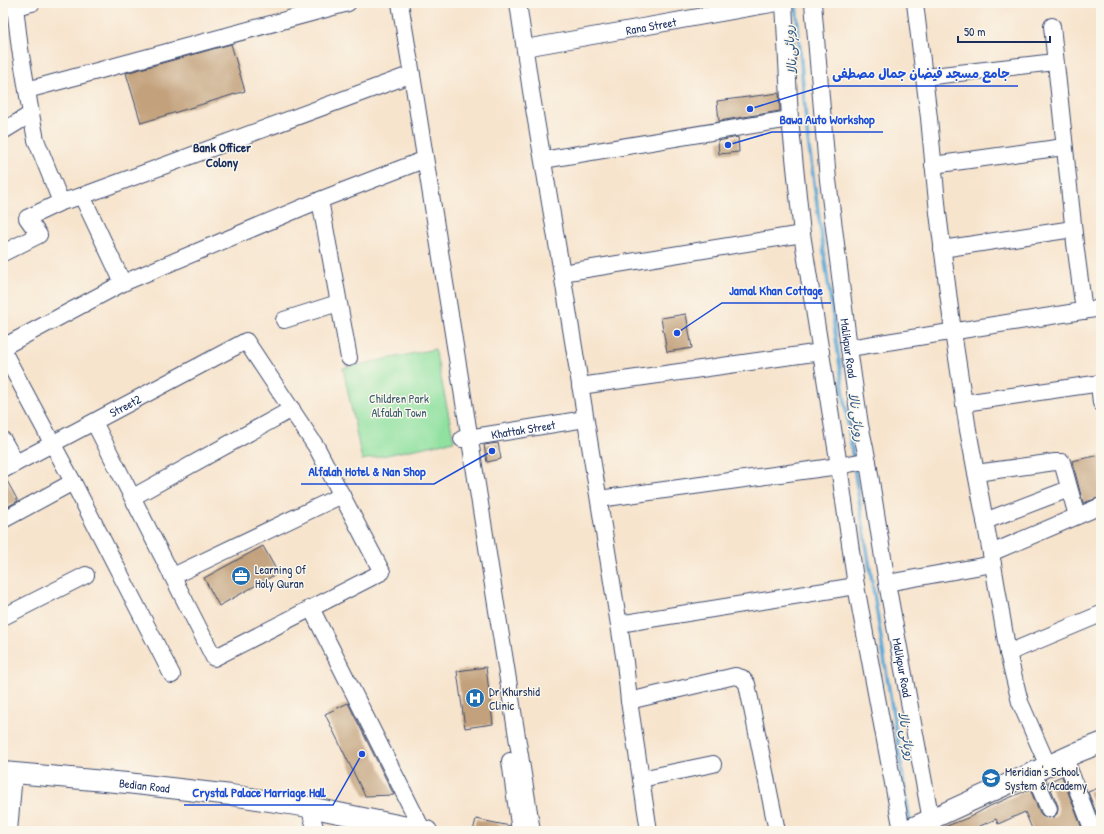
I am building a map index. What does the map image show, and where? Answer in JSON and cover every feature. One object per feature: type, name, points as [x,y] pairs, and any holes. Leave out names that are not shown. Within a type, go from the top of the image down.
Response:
[{"type":"main road","points":[[917,828],[1065,758],[1101,743]]},
{"type":"main road","name":"Bedian Road","points":[[9,773],[127,783],[231,795],[309,807],[425,830]]},
{"type":"street","points":[[32,3],[13,5],[36,140],[61,202]]},
{"type":"street","points":[[27,90],[348,3]]},
{"type":"street","points":[[391,3],[408,76],[466,438],[485,581],[519,781],[532,831]]},
{"type":"street","points":[[400,3],[418,162],[466,438]]},
{"type":"street","points":[[518,3],[619,624],[649,831]]},
{"type":"street","name":"Rana Street","points":[[525,48],[777,3]]},
{"type":"street","points":[[784,3],[790,119],[802,234],[821,352],[853,463],[856,586],[917,828]]},
{"type":"street","name":"Malikpur Road","points":[[813,3],[828,180],[860,425],[853,463],[887,583],[917,828]]},
{"type":"street","points":[[915,3],[929,118],[942,249],[964,403],[1008,653],[1020,702],[1040,770],[1049,809]]},
{"type":"street","points":[[1052,26],[1073,229],[1084,311]]},
{"type":"street","points":[[924,77],[1055,62]]},
{"type":"street","points":[[3,253],[39,235],[28,218],[61,202],[82,196],[408,76]]},
{"type":"street","points":[[3,131],[31,114]]},
{"type":"street","points":[[543,160],[790,119]]},
{"type":"street","points":[[933,165],[1064,147]]},
{"type":"street","points":[[3,347],[123,283],[320,200],[418,162]]},
{"type":"street","points":[[82,196],[123,283]]},
{"type":"street","points":[[320,200],[349,358]]},
{"type":"street","points":[[942,249],[1073,229]]},
{"type":"street","points":[[562,274],[802,234]]},
{"type":"street","points":[[284,320],[338,303]]},
{"type":"street","points":[[849,348],[1101,308]]},
{"type":"street","name":"Street2","points":[[9,467],[246,341],[292,410]]},
{"type":"street","points":[[3,351],[73,482],[172,675]]},
{"type":"street","points":[[580,386],[821,352]]},
{"type":"street","points":[[964,403],[1100,384],[1101,402]]},
{"type":"street","points":[[94,422],[214,658],[382,572],[317,448],[292,410],[133,498]]},
{"type":"street","name":"Khattak Street","points":[[466,438],[585,419]]},
{"type":"street","points":[[3,440],[9,467]]},
{"type":"street","points":[[976,473],[1062,462],[1077,516]]},
{"type":"street","points":[[598,499],[853,463]]},
{"type":"street","points":[[3,520],[73,482]]},
{"type":"street","points":[[985,521],[1070,489]]},
{"type":"street","points":[[173,576],[342,495]]},
{"type":"street","points":[[887,583],[992,559],[1077,516],[1101,506]]},
{"type":"street","points":[[3,617],[86,575]]},
{"type":"street","points":[[619,624],[856,586]]},
{"type":"street","points":[[311,608],[425,830]]},
{"type":"street","points":[[1008,653],[1101,614]]},
{"type":"street","points":[[629,700],[735,676],[742,678],[747,684],[777,831]]},
{"type":"street","points":[[1065,758],[1093,831]]},
{"type":"street","points":[[641,779],[713,764]]},
{"type":"street","points":[[9,773],[9,831]]},
{"type":"street","points":[[519,781],[520,831]]},
{"type":"street","points":[[309,807],[316,831]]},
{"type":"green space","name":"Children Park Alfalah Town","points":[[435,349],[454,441],[362,460],[343,368]]},
{"type":"building","points":[[231,44],[245,91],[141,123],[126,73]]},
{"type":"building","points":[[779,93],[780,111],[719,121],[717,101]]},
{"type":"building","points":[[738,137],[739,152],[719,154],[718,141]]},
{"type":"building","points":[[686,314],[692,348],[667,352],[661,318]]},
{"type":"building","points":[[498,443],[501,459],[487,462],[484,445]]},
{"type":"building","points":[[1100,455],[1101,497],[1083,503],[1072,461]]},
{"type":"building","points":[[3,479],[6,479],[18,501],[3,509]]},
{"type":"building","name":"Learning Of Holy Quran","points":[[263,546],[278,573],[219,606],[204,578]]},
{"type":"building","name":"Dr Khurshid Clinic","points":[[486,667],[493,724],[465,728],[457,671]]},
{"type":"building","points":[[348,703],[394,795],[365,796],[325,714]]},
{"type":"building","points":[[1062,776],[1083,831],[1033,831],[1025,812],[998,824],[996,819],[969,831],[942,831],[942,828],[970,817],[990,806],[1030,789],[1040,813],[1048,818],[1053,817],[1057,814],[1058,806],[1048,782]]},
{"type":"building","points":[[1101,787],[1101,819],[1099,820],[1088,792]]},
{"type":"building","points":[[476,819],[510,826],[510,831],[473,831]]},
{"type":"waterway","name":"روہائی نالا","points":[[796,3],[807,133],[853,459]]},
{"type":"waterway","name":"روہائی نالا","points":[[854,467],[910,822]]},
{"type":"place","name":"جامع مسجد فیضان جمال مصطفی","points":[[750,109]]},
{"type":"place","name":"Bawa Auto Workshop","points":[[728,145]]},
{"type":"place","name":"Jamal Khan Cottage","points":[[677,333]]},
{"type":"place","name":"Alfalah Hotel & Nan Shop","points":[[492,451]]},
{"type":"place","name":"Learning Of Holy Quran","points":[[241,576]]},
{"type":"place","name":"Dr Khurshid Clinic","points":[[475,698]]},
{"type":"place","name":"Crystal Palace Marriage Hall","points":[[362,754]]},
{"type":"place","name":"Meridian's School System & Academy","points":[[991,778]]},
{"type":"district","name":"Bank Officer Colony","points":[[222,154]]}]
